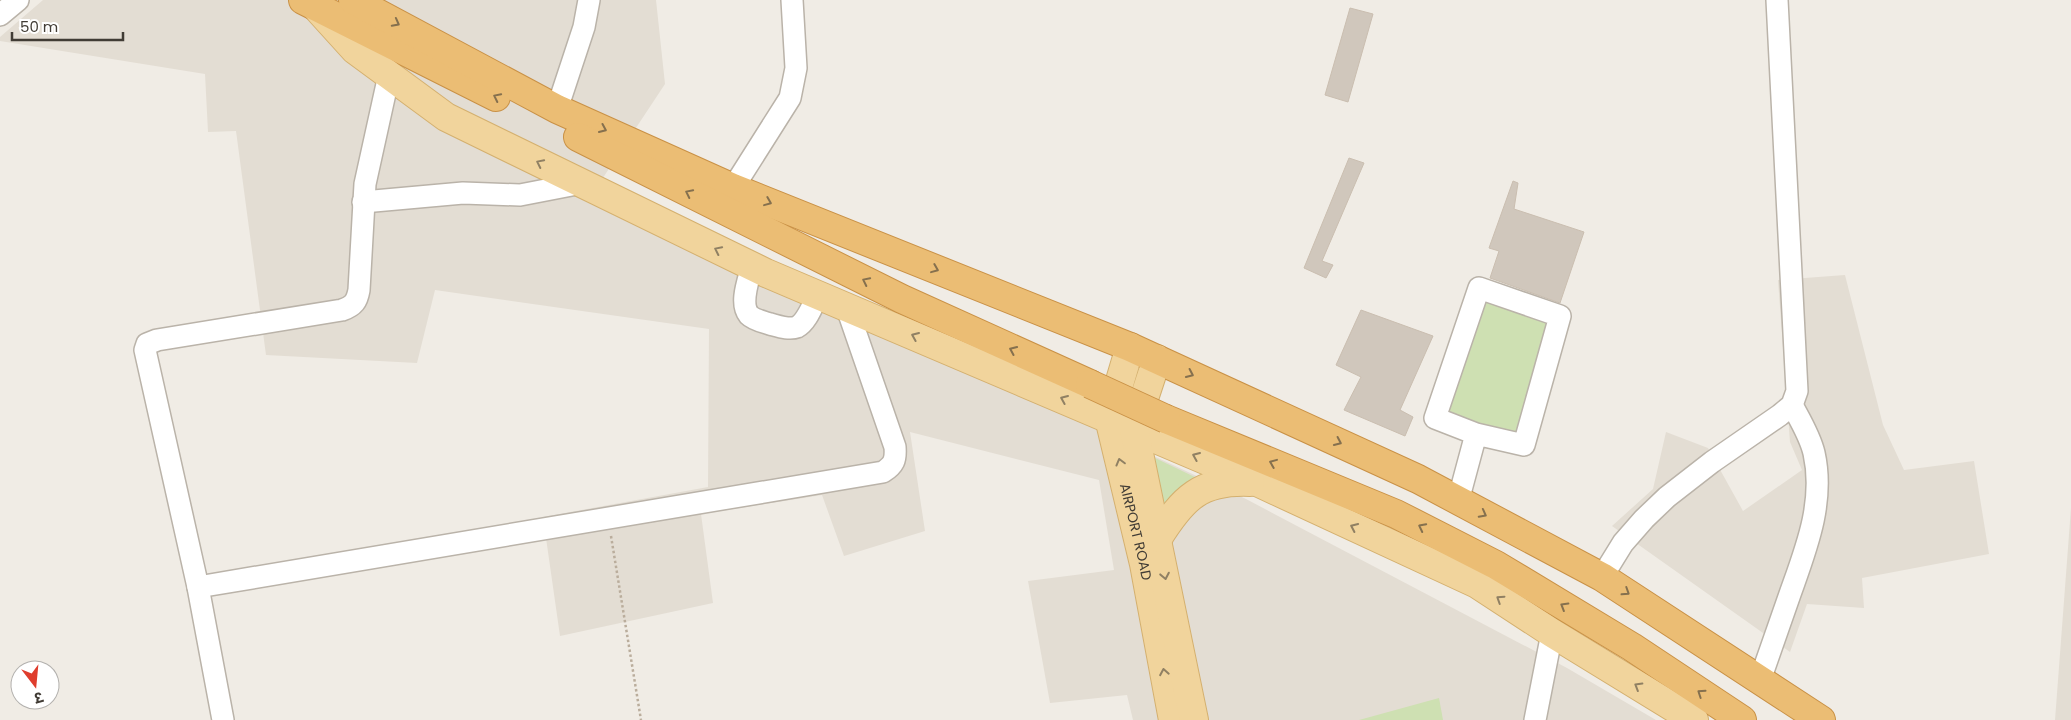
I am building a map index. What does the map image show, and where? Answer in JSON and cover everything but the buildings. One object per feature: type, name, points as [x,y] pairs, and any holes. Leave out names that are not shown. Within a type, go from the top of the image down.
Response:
[{"type":"highway","points":[[353,0],[557,109],[733,188],[1130,347],[1409,475],[1602,577],[1821,720]]},
{"type":"highway","points":[[310,4],[902,299],[1166,419],[1396,514],[1496,565],[1632,647],[1742,720]]},
{"type":"main road","points":[[310,4],[356,50],[446,117],[752,266],[1257,482],[1477,584],[1552,633],[1694,720]]},
{"type":"main road","name":"AIRPORT ROAD","points":[[1130,347],[1109,418],[1144,564],[1173,720]]},
{"type":"main road","points":[[1157,359],[1134,429],[1194,720]]},
{"type":"main road","points":[[1158,538],[1169,520],[1186,501],[1200,490],[1215,484],[1231,481],[1257,482]]},
{"type":"street","points":[[0,15],[18,0]]},
{"type":"street","points":[[557,109],[584,27],[589,0]]},
{"type":"street","points":[[733,188],[790,98],[796,68],[792,0]]},
{"type":"street","points":[[1602,577],[1623,543],[1667,497],[1712,462],[1780,416],[1792,405],[1797,391],[1798,377],[1777,0]]},
{"type":"street","points":[[223,720],[198,588],[145,350],[147,344],[157,340],[352,307],[357,299],[359,290],[365,184],[389,75]]},
{"type":"street","points":[[363,202],[463,193],[520,195],[582,183]]},
{"type":"street","points":[[752,266],[746,294],[746,306],[748,314],[757,320],[783,327],[796,327],[802,322],[818,295]]},
{"type":"street","points":[[1479,288],[1560,316],[1524,445],[1476,434],[1435,418],[1479,288]]},
{"type":"street","points":[[198,588],[883,472],[893,465],[896,457],[895,447],[847,308]]},
{"type":"street","points":[[1760,680],[1806,548],[1816,507],[1818,486],[1814,453],[1810,438],[1792,405]]},
{"type":"street","points":[[1458,501],[1476,434]]},
{"type":"street","points":[[1535,720],[1552,633]]},
{"type":"path","points":[[608,518],[640,720]]},
{"type":"shaded area","points":[[43,0],[656,0],[665,84],[587,202],[764,287],[1040,403],[1246,499],[1567,668],[1656,720],[1133,720],[1127,695],[1050,703],[1028,581],[1114,570],[1099,480],[910,432],[925,531],[844,556],[822,495],[701,514],[713,603],[560,636],[543,517],[708,487],[709,329],[435,290],[417,363],[266,355],[236,131],[208,132],[205,74],[0,41],[0,37]]},
{"type":"shaded area","points":[[1845,275],[1883,425],[1904,470],[1974,461],[1989,554],[1862,578],[1864,608],[1807,604],[1790,652],[1612,526],[1653,489],[1666,432],[1708,448],[1743,511],[1802,470],[1790,442],[1778,280]]},
{"type":"shaded area","points":[[2071,508],[2071,720],[2055,720]]},
{"type":"green space","points":[[1482,297],[1555,320],[1518,436],[1443,411]]},
{"type":"green space","points":[[1155,458],[1199,479],[1196,491],[1159,508],[1151,462]]},
{"type":"green space","points":[[1439,698],[1443,720],[1359,720]]}]
